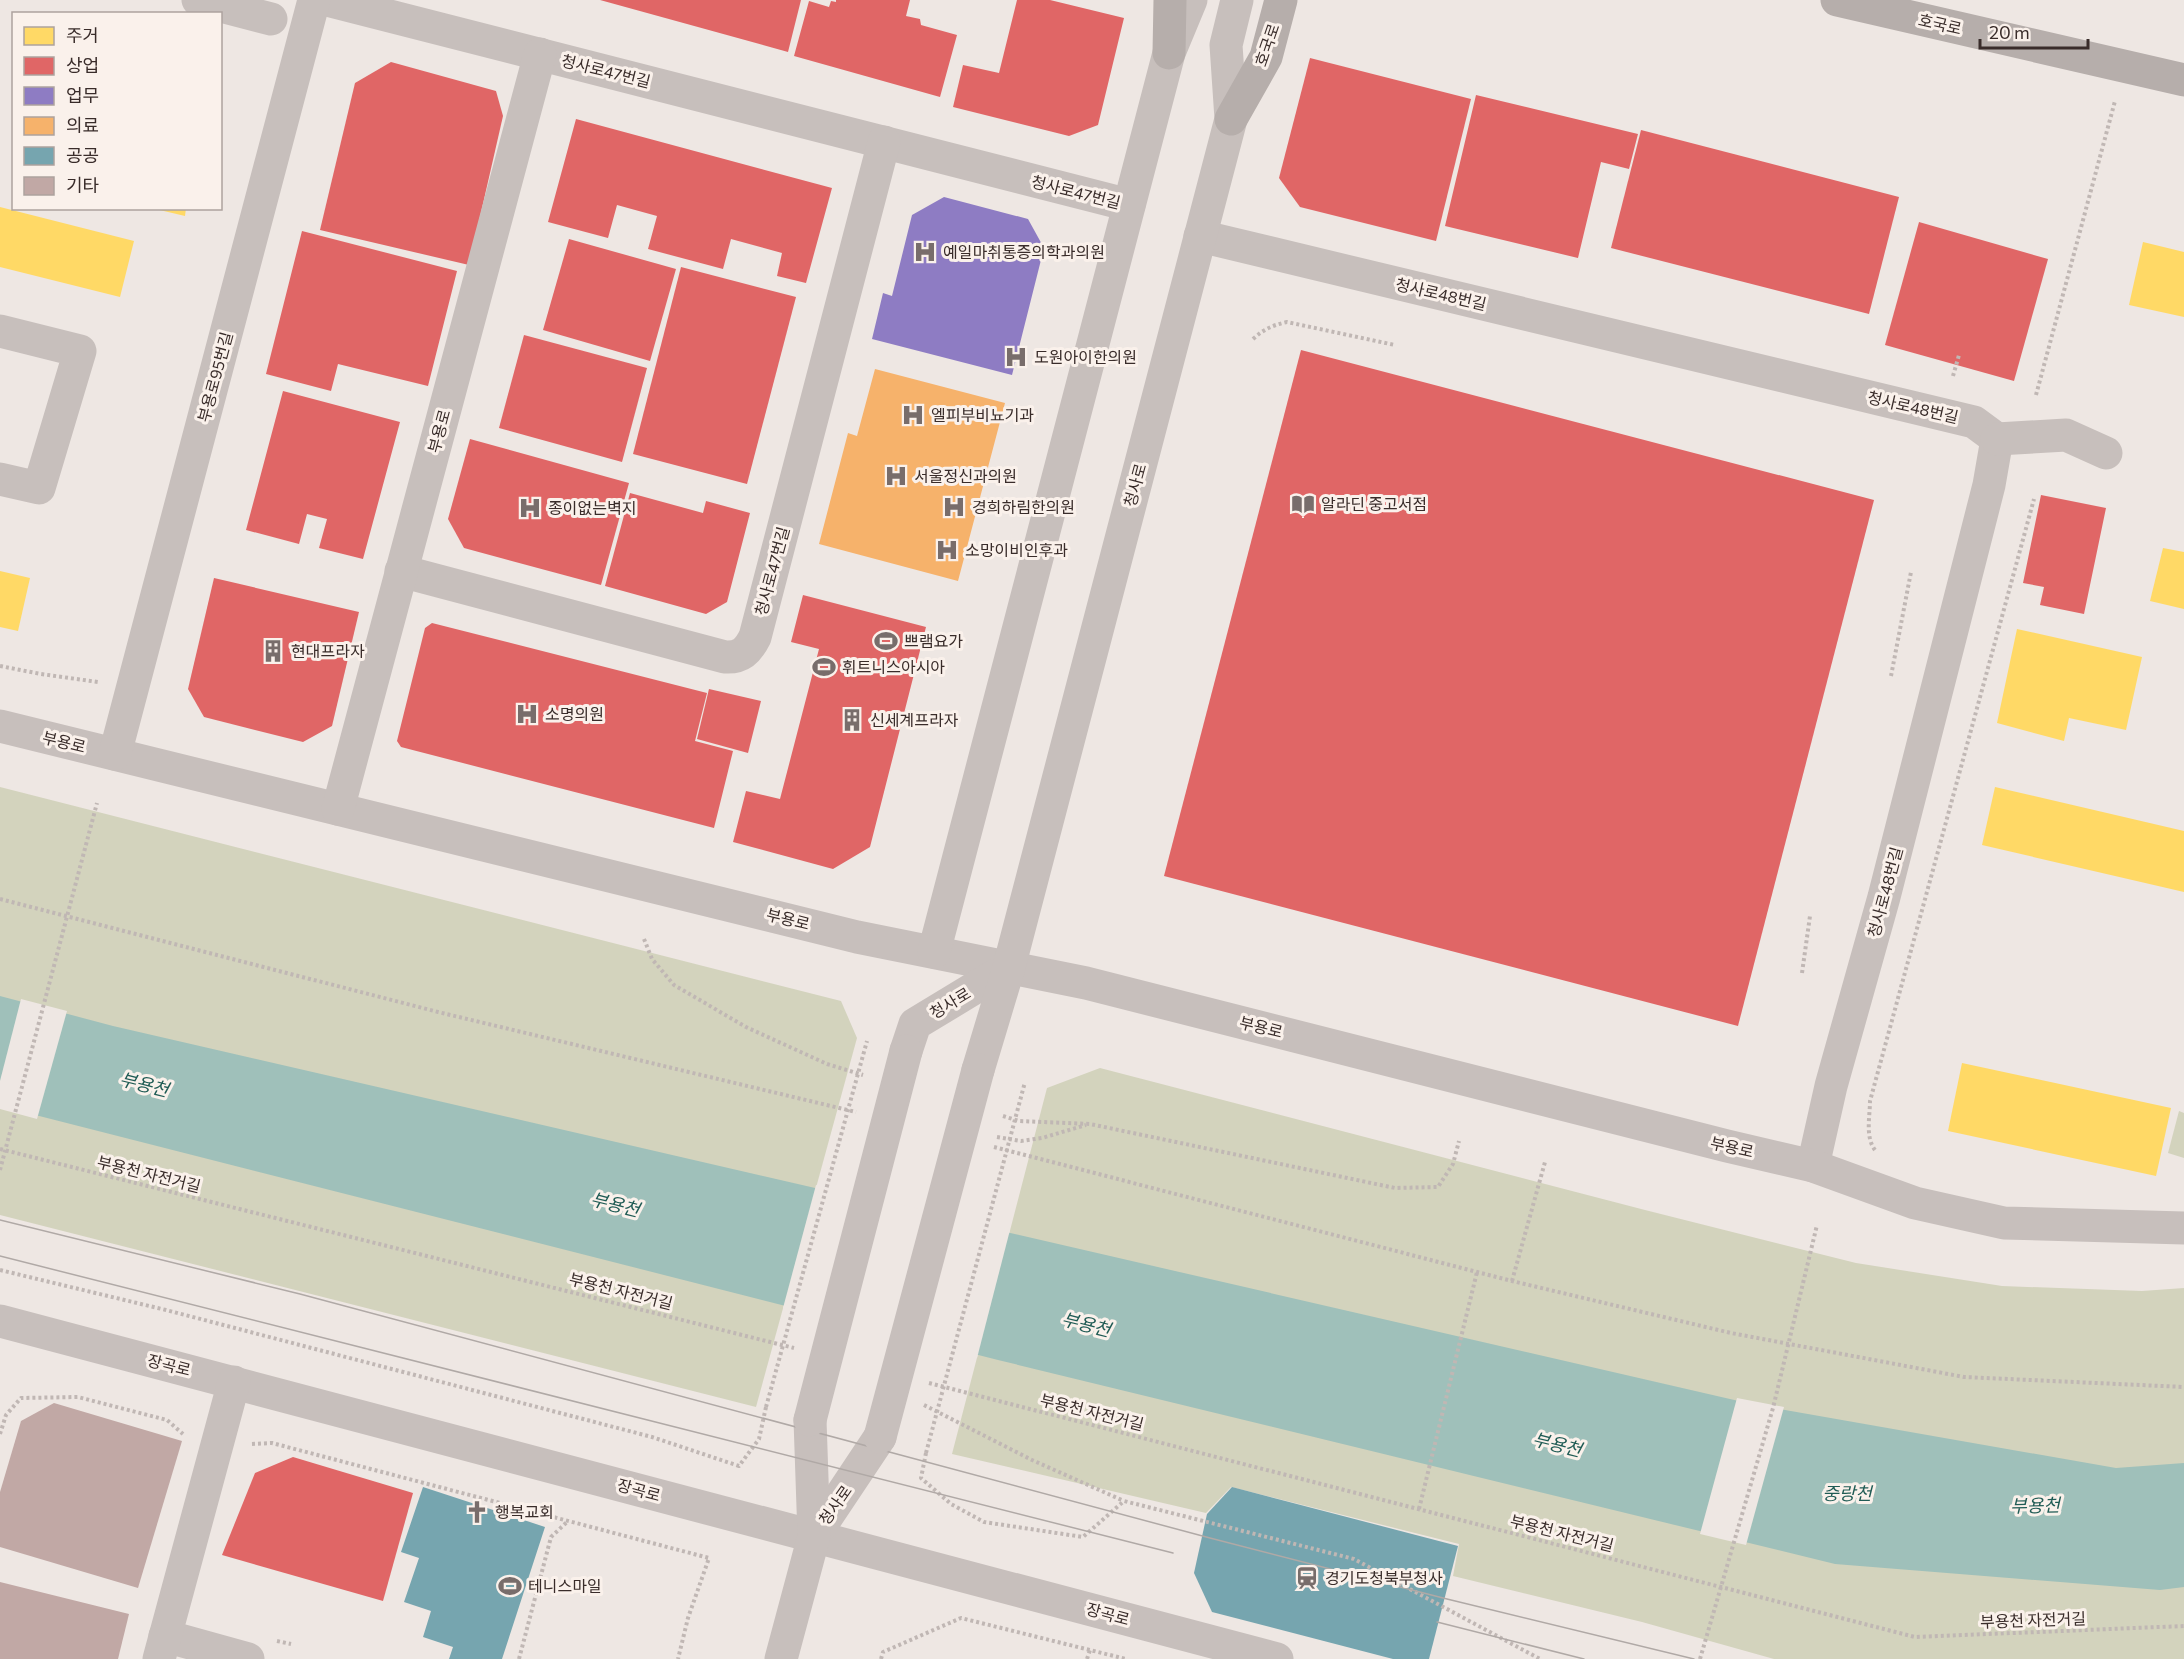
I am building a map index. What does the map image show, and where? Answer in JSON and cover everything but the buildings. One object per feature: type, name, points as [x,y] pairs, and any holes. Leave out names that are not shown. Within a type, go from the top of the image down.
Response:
[{"type":"main road","points":[[1169,53],[1170,0]]},
{"type":"main road","name":"호국로","points":[[1231,119],[1266,57],[1281,0]]},
{"type":"main road","name":"호국로","points":[[1837,0],[2184,80]]},
{"type":"street","points":[[198,0],[271,19]]},
{"type":"street","name":"부용로95번길","points":[[115,754],[314,0]]},
{"type":"street","name":"청사로47번길","points":[[327,0],[1129,205]]},
{"type":"street","points":[[934,952],[1169,53],[1191,0]]},
{"type":"street","name":"청사로","points":[[814,1536],[880,1437],[978,1070],[1009,967],[1231,119],[1227,45],[1237,0]]},
{"type":"street","name":"부용로","points":[[338,809],[540,54]]},
{"type":"street","name":"청사로47번길","points":[[401,571],[725,657],[734,658],[741,655],[751,646],[755,637],[884,142]]},
{"type":"street","name":"청사로48번길","points":[[1200,236],[1974,422],[1997,439],[1989,485],[1902,828],[1831,1086],[1813,1166]]},
{"type":"street","points":[[0,331],[80,351],[39,488],[0,479]]},
{"type":"street","points":[[1997,439],[2066,435],[2106,453]]},
{"type":"street","name":"부용로","points":[[0,726],[857,937],[1097,986],[1813,1166],[1915,1203],[2004,1223],[2184,1228]]},
{"type":"street","name":"청사로","points":[[814,1536],[810,1420],[915,1024],[1009,967]]},
{"type":"street","name":"장곡로","points":[[0,1321],[1277,1659]]},
{"type":"street","points":[[234,1382],[162,1647],[259,1649]]},
{"type":"street","points":[[781,1659],[814,1536]]},
{"type":"path","points":[[2036,395],[2116,98]]},
{"type":"path","points":[[1253,339],[1268,327],[1287,322],[1395,345]]},
{"type":"path","points":[[1953,376],[1959,355]]},
{"type":"path","points":[[1879,1154],[1872,1146],[1869,1132],[1870,1101],[2034,499]]},
{"type":"path","points":[[1892,676],[1911,572]]},
{"type":"path","points":[[0,666],[98,682],[100,672]]},
{"type":"path","points":[[0,1170],[97,803]]},
{"type":"path","points":[[0,899],[438,1012],[863,1114]]},
{"type":"path","points":[[1802,973],[1810,916]]},
{"type":"path","points":[[644,939],[652,959],[674,985],[746,1027],[828,1064],[873,1078]]},
{"type":"path","points":[[0,1270],[166,1310],[652,1437],[739,1466],[759,1439],[867,1041]]},
{"type":"path","points":[[1025,1082],[921,1478],[951,1504],[984,1522],[1083,1537],[1124,1501]]},
{"type":"path","points":[[997,1114],[1020,1120],[1090,1124],[1395,1188],[1438,1187],[1453,1164],[1459,1141]]},
{"type":"path","points":[[990,1146],[1512,1281],[1731,1333],[1964,1377],[2184,1387]]},
{"type":"path","name":"부용천 자전거길","points":[[0,1149],[795,1348]]},
{"type":"path","points":[[1512,1281],[1545,1162]]},
{"type":"path","points":[[1700,1659],[1773,1408],[1817,1225]]},
{"type":"path","points":[[1419,1509],[1477,1272]]},
{"type":"path","name":"부용천 자전거길","points":[[922,1381],[1915,1637],[2184,1626]]},
{"type":"path","points":[[0,1434],[6,1415],[21,1398],[78,1397],[167,1420],[184,1435]]},
{"type":"path","points":[[915,1400],[1032,1460],[1124,1501],[1354,1559],[1540,1659]]},
{"type":"path","points":[[241,1445],[272,1443],[709,1558],[688,1618],[678,1659]]},
{"type":"path","points":[[519,1659],[551,1537],[569,1521]]},
{"type":"path","points":[[882,1659],[883,1652],[961,1618],[1126,1659]]},
{"type":"path","points":[[259,1649],[291,1644]]},
{"type":"path","points":[[1087,1659],[1090,1650]]},
{"type":"green space","points":[[0,787],[841,1001],[857,1038],[756,1407],[0,1215]]},
{"type":"green space","points":[[1100,1068],[1856,1263],[2002,1286],[2142,1291],[2184,1288],[2184,1659],[1774,1659],[1642,1622],[1453,1576],[1459,1544],[1231,1487],[1206,1513],[952,1454],[1047,1088]]},
{"type":"green space","points":[[2179,1111],[2184,1113],[2184,1158],[2168,1153]]},
{"type":"water","name":"중랑천","points":[[0,996],[113,1026],[1756,1405],[2116,1468],[2184,1463],[2184,1587],[2160,1590],[1835,1564],[998,1360],[0,1106]]},
{"type":"pier","points":[[21,999],[67,1011],[37,1119],[0,1109],[0,1081]]},
{"type":"pier","points":[[816,1185],[1010,1230],[977,1358],[783,1308]]},
{"type":"pier","points":[[1737,1398],[1784,1407],[1746,1545],[1700,1534]]},
{"type":"tram line","points":[[0,1220],[300,1294],[1210,1538],[1694,1659]]},
{"type":"tram line","points":[[0,1256],[1173,1553]]},
{"type":"tram line","points":[[1437,1622],[1584,1659]]},
{"type":"place","name":"예일마취통증의학과의원","points":[[925,252]]},
{"type":"place","name":"도원아이한의원","points":[[1016,357]]},
{"type":"place","name":"엘피부비뇨기과","points":[[913,415]]},
{"type":"place","name":"서울정신과의원","points":[[896,476]]},
{"type":"place","name":"알라딘 중고서점","points":[[1303,504]]},
{"type":"place","name":"경희하림한의원","points":[[954,507]]},
{"type":"place","name":"종이없는벽지","points":[[530,508]]},
{"type":"place","name":"소망이비인후과","points":[[947,550]]},
{"type":"place","name":"쁘램요가","points":[[886,641]]},
{"type":"place","name":"현대프라자","points":[[273,651]]},
{"type":"place","name":"휘트니스아시아","points":[[824,667]]},
{"type":"place","name":"소명의원","points":[[527,714]]},
{"type":"place","name":"신세계프라자","points":[[852,720]]},
{"type":"place","name":"행복교회","points":[[477,1512]]},
{"type":"place","name":"경기도청북부청사","points":[[1307,1578]]},
{"type":"place","name":"테니스마일","points":[[510,1586]]},
{"type":"water label","name":"부용천","points":[[144,1085]]},
{"type":"water label","name":"부용천","points":[[615,1205]]},
{"type":"water label","name":"부용천","points":[[1086,1325]]},
{"type":"water label","name":"부용천","points":[[1557,1445]]},
{"type":"water label","name":"부용천","points":[[2035,1506]]}]
